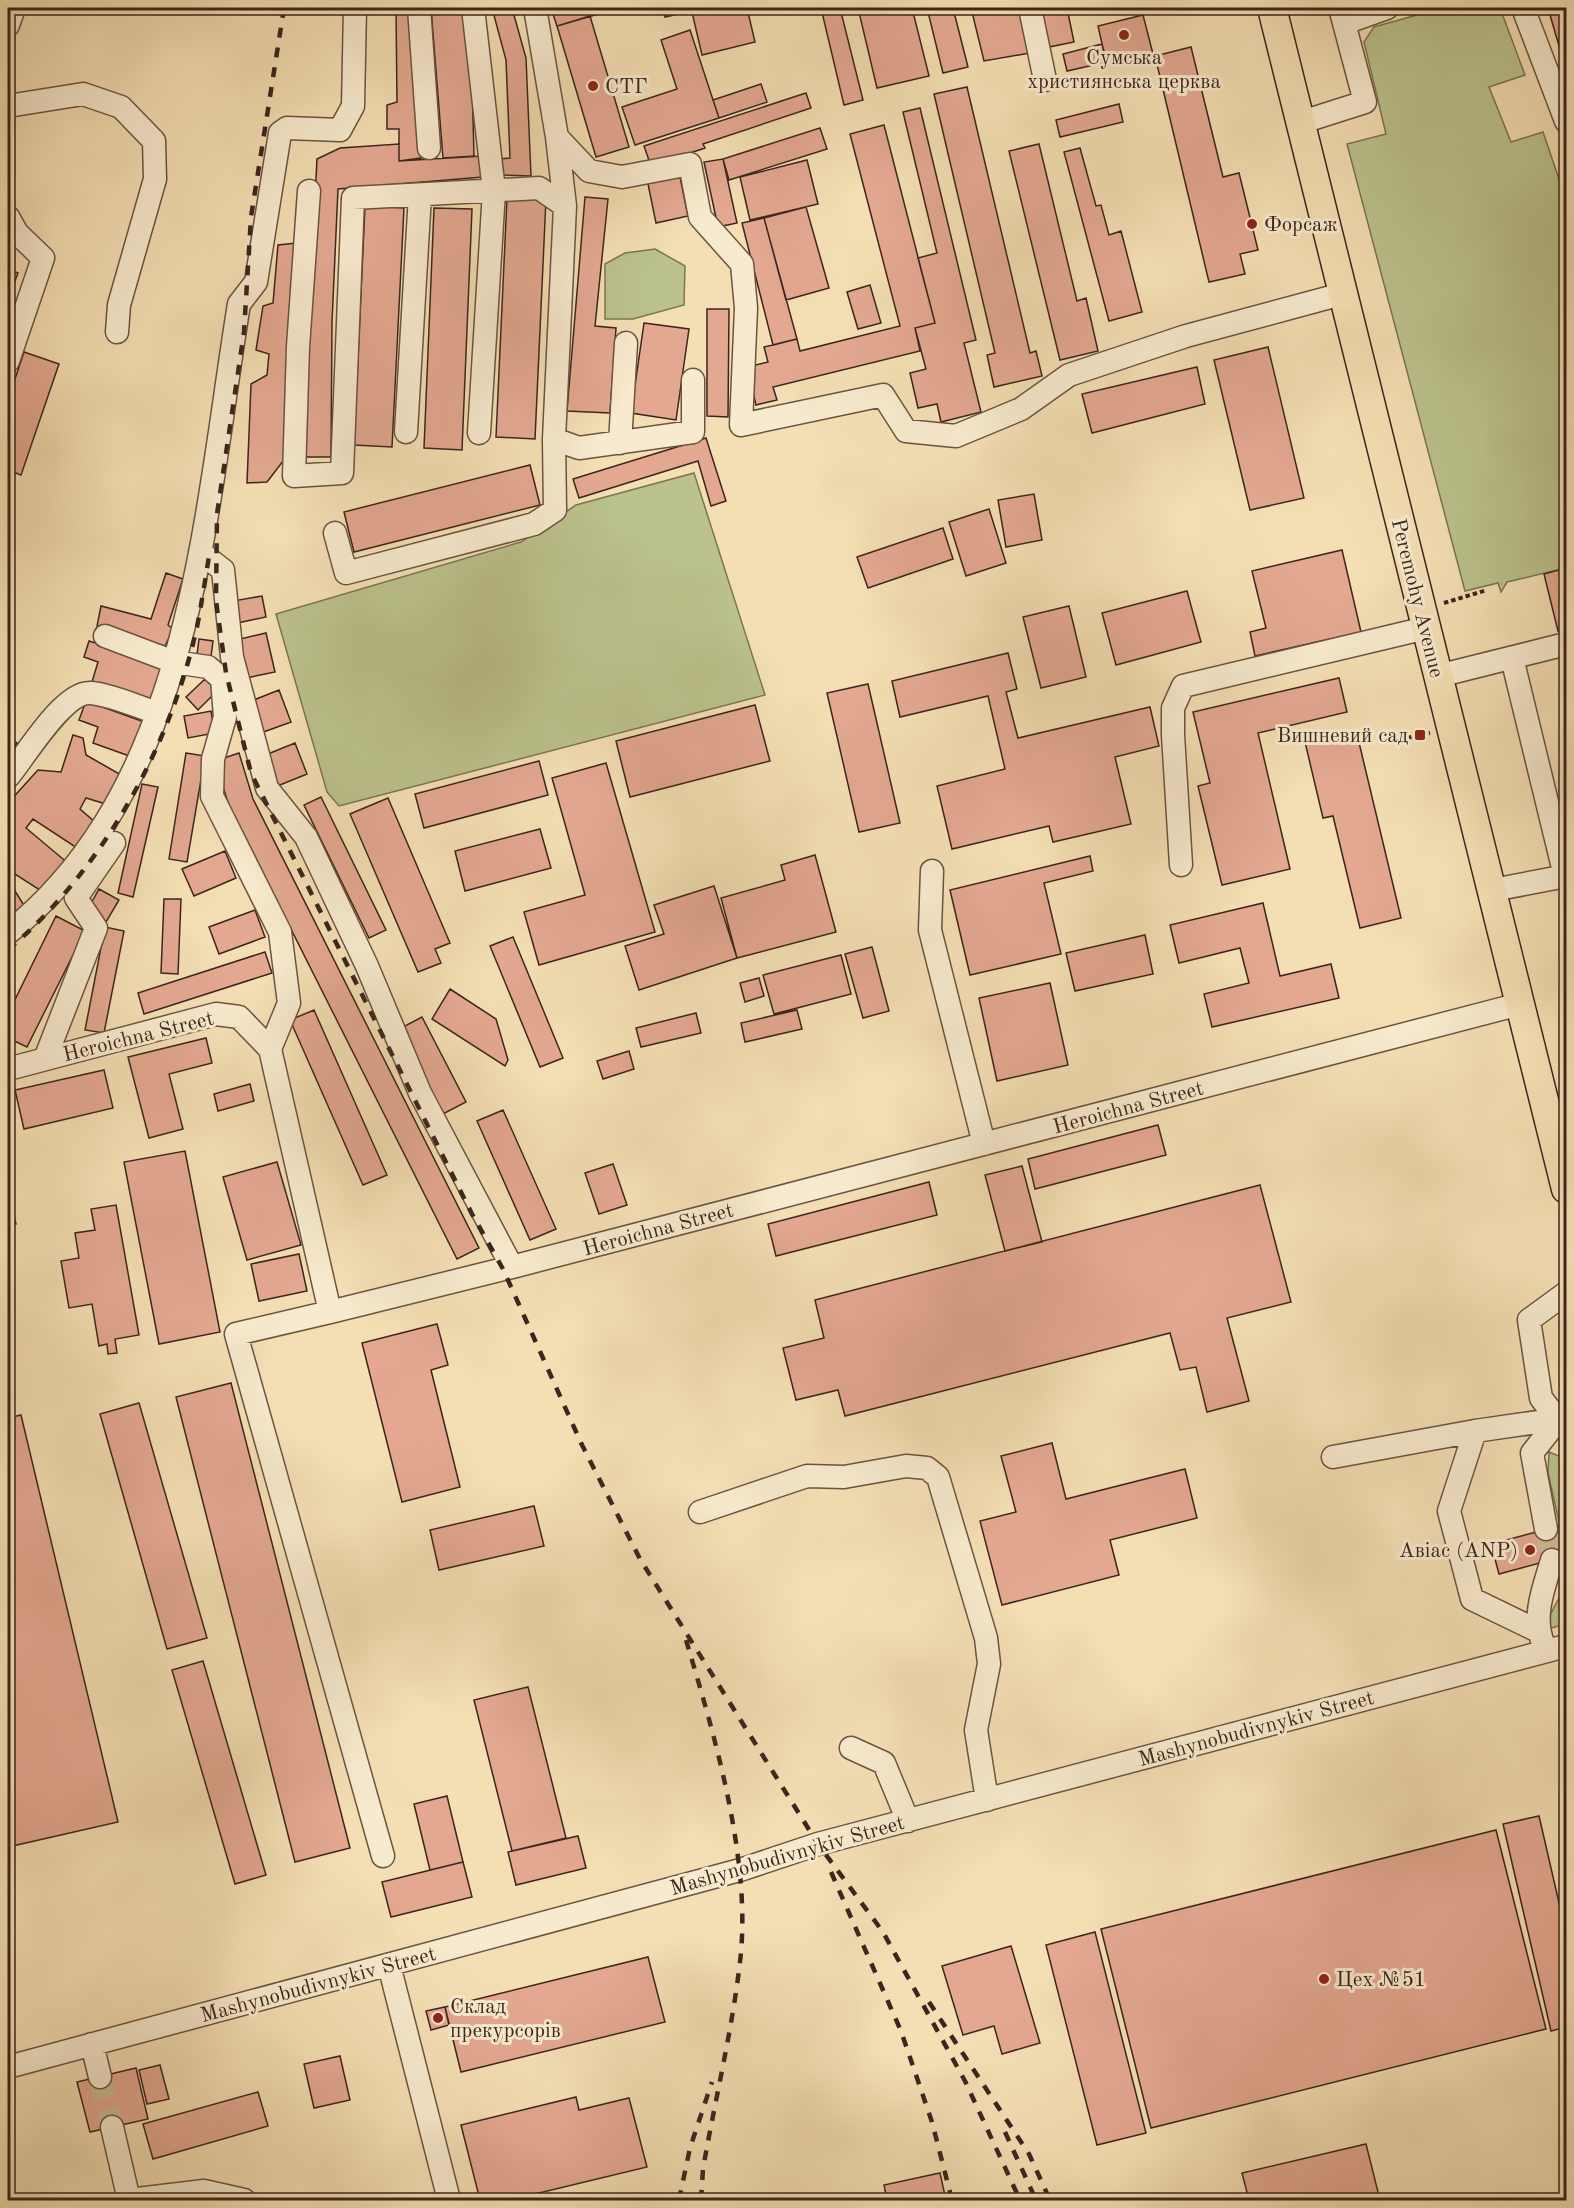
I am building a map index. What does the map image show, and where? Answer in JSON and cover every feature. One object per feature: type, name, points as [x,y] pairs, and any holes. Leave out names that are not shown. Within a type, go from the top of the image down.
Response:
[{"type":"main road","name":"Peremohy Avenue","points":[[1272,8],[1566,1189]]},
{"type":"street","points":[[8,25],[14,8]]},
{"type":"street","points":[[8,933],[38,909],[108,820],[158,713],[174,662],[200,552],[239,304],[256,282],[280,133],[287,128],[340,130],[353,106],[355,8]]},
{"type":"street","points":[[419,8],[429,148]]},
{"type":"street","points":[[473,8],[495,191],[479,433]]},
{"type":"street","points":[[335,533],[346,573],[534,524],[555,510],[555,439],[565,206],[557,137],[535,8]]},
{"type":"street","points":[[1030,8],[1046,80]]},
{"type":"street","points":[[1299,123],[1365,102],[1343,15],[1387,8]]},
{"type":"street","points":[[1522,8],[1566,121]]},
{"type":"street","points":[[8,106],[83,94],[121,107],[153,141],[155,178],[119,305],[117,332]]},
{"type":"street","points":[[557,137],[589,171],[622,177],[690,164],[700,217],[742,264],[746,308],[741,425],[883,395],[906,431],[956,436],[1021,409],[1069,375],[1186,336],[1342,294]]},
{"type":"street","points":[[309,191],[297,347],[294,476],[342,473],[353,198],[539,188],[565,206]]},
{"type":"street","points":[[406,432],[420,195]]},
{"type":"street","points":[[8,217],[17,233],[43,258],[8,361]]},
{"type":"street","points":[[620,442],[626,343]]},
{"type":"street","points":[[555,439],[579,448],[693,432],[693,380]]},
{"type":"street","points":[[200,552],[223,570],[232,657],[267,788],[306,837],[367,966],[420,1094],[512,1267]]},
{"type":"street","points":[[1181,865],[1173,708],[1183,686],[1424,619]]},
{"type":"street","points":[[105,636],[174,662],[208,667],[222,679],[225,717],[213,759],[212,796],[280,932],[289,1003],[270,1049],[330,1312]]},
{"type":"street","points":[[1438,676],[1566,644]]},
{"type":"street","points":[[1493,890],[1566,876],[1512,658]]},
{"type":"street","points":[[8,777],[27,755],[42,730],[70,700],[89,692],[158,713]]},
{"type":"street","points":[[45,1059],[96,928],[76,898],[114,843]]},
{"type":"street","points":[[932,871],[930,930],[984,1144]]},
{"type":"street","name":"Heroichna Street","points":[[383,1856],[236,1334],[512,1267],[1520,1005]]},
{"type":"street","name":"Heroichna Street","points":[[8,1069],[216,1014],[239,1017],[270,1049]]},
{"type":"street","points":[[1562,1419],[1541,1398],[1529,1320],[1566,1293]]},
{"type":"street","points":[[1333,1457],[1474,1431],[1562,1419]]},
{"type":"street","points":[[1546,1529],[1532,1453],[1562,1419]]},
{"type":"street","points":[[1474,1431],[1449,1511],[1472,1599],[1550,1643]]},
{"type":"street","points":[[700,1512],[807,1476],[844,1477],[906,1466],[927,1468],[938,1478],[986,1638],[989,1664],[976,1730],[987,1800]]},
{"type":"street","points":[[1550,1643],[1540,1601],[1552,1560]]},
{"type":"street","name":"Mashynobudivnykiv Street","points":[[8,2067],[740,1870],[818,1844],[987,1800],[1550,1643]]},
{"type":"street","points":[[851,1748],[884,1763],[908,1821]]},
{"type":"street","points":[[389,1965],[449,2200]]},
{"type":"street","points":[[92,2044],[100,2077]]},
{"type":"street","points":[[112,2127],[129,2200],[204,2191],[244,2200]]},
{"type":"path","points":[[1424,619],[1486,590]]},
{"type":"green space","points":[[1442,8],[1500,8],[1525,75],[1489,87],[1511,142],[1543,132],[1561,185],[1566,186],[1566,568],[1507,582],[1501,592],[1498,583],[1465,591],[1347,144],[1386,134],[1364,42],[1374,27]]},
{"type":"green space","points":[[655,249],[685,266],[684,305],[633,319],[605,319],[605,264],[625,253]]},
{"type":"green space","points":[[694,473],[765,695],[339,806],[327,792],[276,614],[521,542],[576,505]]},
{"type":"green space","points":[[1549,1452],[1566,1459],[1566,1524],[1560,1526],[1548,1473]]},
{"type":"green space","points":[[1566,1585],[1566,1624],[1548,1629],[1550,1615]]},
{"type":"building","points":[[396,8],[413,8],[421,158],[399,161],[399,129],[387,129],[387,105],[397,102]]},
{"type":"building","points":[[431,8],[467,8],[471,47],[474,156],[443,158]]},
{"type":"building","points":[[492,8],[512,8],[526,58],[531,176],[501,175],[500,159],[510,158],[506,60]]},
{"type":"building","points":[[551,8],[619,8],[557,26]]},
{"type":"building","points":[[663,8],[682,8],[683,13],[665,17]]},
{"type":"building","points":[[691,8],[747,8],[755,42],[702,55]]},
{"type":"building","points":[[821,8],[840,8],[863,100],[844,105]]},
{"type":"building","points":[[858,8],[912,8],[929,76],[877,88]]},
{"type":"building","points":[[927,8],[953,8],[968,67],[943,73]]},
{"type":"building","points":[[971,8],[1020,8],[1030,53],[984,61]]},
{"type":"building","points":[[1041,8],[1067,8],[1074,42],[1049,47]]},
{"type":"building","points":[[1548,8],[1566,8],[1566,70]]},
{"type":"building","name":"Сумська християнська церква","points":[[1143,15],[1153,54],[1107,65],[1098,26]]},
{"type":"building","name":"СТГ","points":[[590,16],[629,147],[596,157],[557,26]]},
{"type":"building","name":"СТГ","points":[[690,30],[719,118],[635,145],[622,107],[677,89],[661,40]]},
{"type":"building","points":[[1102,44],[1107,62],[1067,71],[1063,54]]},
{"type":"building","points":[[1191,47],[1223,177],[1239,173],[1258,250],[1240,254],[1245,274],[1209,282],[1155,56]]},
{"type":"building","points":[[761,84],[767,102],[719,118],[713,100]]},
{"type":"building","points":[[967,87],[1030,353],[1036,351],[1042,376],[994,387],[987,355],[995,353],[934,94]]},
{"type":"building","points":[[806,93],[811,108],[703,144],[705,148],[651,166],[644,146]]},
{"type":"building","points":[[1119,104],[1123,122],[1060,137],[1056,120]]},
{"type":"building","points":[[920,108],[976,340],[964,343],[981,412],[941,422],[937,404],[918,408],[910,373],[926,369],[915,328],[935,323],[918,258],[937,253],[903,112]]},
{"type":"building","points":[[884,125],[935,323],[915,328],[920,351],[773,387],[777,400],[756,405],[747,367],[768,362],[764,347],[797,339],[800,351],[900,326],[850,134]]},
{"type":"building","points":[[820,128],[827,149],[729,180],[723,159]]},
{"type":"building","points":[[399,144],[399,161],[483,156],[483,177],[338,189],[332,322],[331,457],[302,457],[317,159],[340,148]]},
{"type":"building","points":[[1039,144],[1077,301],[1086,298],[1098,351],[1060,360],[1009,151]]},
{"type":"building","points":[[1080,148],[1096,206],[1101,205],[1109,235],[1121,231],[1142,312],[1109,321],[1064,152]]},
{"type":"building","points":[[723,159],[737,223],[718,227],[704,162]]},
{"type":"building","points":[[807,160],[818,204],[750,220],[740,177]]},
{"type":"building","points":[[679,172],[688,216],[656,223],[647,179]]},
{"type":"building","points":[[585,197],[608,199],[595,326],[616,328],[610,413],[567,411]]},
{"type":"building","points":[[507,198],[546,199],[535,439],[496,437]]},
{"type":"building","points":[[365,206],[404,208],[392,447],[354,445]]},
{"type":"building","points":[[806,207],[829,288],[786,300],[764,218]]},
{"type":"building","points":[[434,208],[472,209],[462,450],[424,448]]},
{"type":"building","points":[[764,218],[797,339],[773,345],[742,223]]},
{"type":"building","points":[[296,243],[287,456],[267,482],[247,483],[251,384],[267,375],[269,354],[256,350],[263,306],[273,303],[278,245]]},
{"type":"building","points":[[8,269],[18,273],[8,300]]},
{"type":"building","points":[[870,285],[881,323],[858,329],[847,292]]},
{"type":"building","points":[[707,309],[729,309],[728,417],[707,416]]},
{"type":"building","points":[[644,323],[689,329],[676,420],[631,413]]},
{"type":"building","points":[[1268,347],[1304,498],[1250,510],[1214,360]]},
{"type":"building","points":[[24,352],[59,364],[21,475],[8,470],[8,400]]},
{"type":"building","points":[[1197,367],[1205,404],[1092,433],[1082,394]]},
{"type":"building","points":[[706,438],[726,501],[711,506],[698,461],[579,498],[573,479]]},
{"type":"building","points":[[530,465],[540,505],[354,552],[344,512]]},
{"type":"building","points":[[1034,494],[1042,540],[1006,547],[998,500]]},
{"type":"building","points":[[989,509],[1006,563],[966,576],[949,522]]},
{"type":"building","points":[[943,528],[953,559],[868,588],[857,557]]},
{"type":"building","points":[[1342,550],[1361,632],[1255,656],[1250,632],[1266,628],[1252,571]]},
{"type":"building","points":[[1566,568],[1566,629],[1558,631],[1544,574]]},
{"type":"building","points":[[166,573],[183,579],[168,625],[173,629],[165,646],[97,626],[101,606],[151,619]]},
{"type":"building","points":[[1187,591],[1201,642],[1116,665],[1102,613]]},
{"type":"building","points":[[262,596],[266,617],[237,623],[233,601]]},
{"type":"building","points":[[1069,606],[1086,677],[1041,688],[1023,617]]},
{"type":"building","points":[[266,633],[275,672],[241,679],[232,641]]},
{"type":"building","points":[[199,639],[213,641],[211,657],[197,655]]},
{"type":"building","points":[[89,641],[166,666],[154,703],[92,682],[98,662],[84,657]]},
{"type":"building","points":[[1008,653],[1017,689],[1006,692],[1018,738],[1150,707],[1159,746],[1115,757],[1131,824],[1053,842],[1049,826],[952,849],[937,786],[1005,769],[988,696],[900,717],[892,681]]},
{"type":"building","points":[[1339,678],[1347,712],[1258,733],[1290,869],[1222,885],[1198,786],[1210,783],[1193,712]]},
{"type":"building","points":[[205,679],[217,691],[198,710],[186,697]]},
{"type":"building","points":[[868,684],[900,823],[859,832],[827,693]]},
{"type":"building","points":[[279,690],[291,722],[258,734],[246,703]]},
{"type":"building","points":[[86,701],[147,723],[135,758],[93,743],[98,727],[79,720]]},
{"type":"building","points":[[755,705],[770,761],[630,797],[616,741]]},
{"type":"building","points":[[211,711],[215,733],[188,738],[184,716]]},
{"type":"building","points":[[1356,730],[1401,918],[1360,928],[1333,816],[1323,818],[1305,742]]},
{"type":"building","points":[[8,735],[17,743],[8,753]]},
{"type":"building","points":[[73,735],[83,738],[86,755],[123,776],[109,805],[86,798],[80,809],[96,823],[80,850],[33,819],[26,828],[69,864],[46,894],[15,874],[8,876],[8,803],[38,770],[61,772]]},
{"type":"building","points":[[295,743],[307,774],[275,787],[263,756]]},
{"type":"building","points":[[186,753],[205,756],[187,862],[169,859]]},
{"type":"building","points":[[239,753],[253,799],[479,1248],[457,1259],[229,806],[215,761]]},
{"type":"building","points":[[539,761],[548,795],[424,828],[415,794]]},
{"type":"building","points":[[606,763],[655,932],[539,965],[524,912],[585,895],[552,778]]},
{"type":"building","points":[[142,784],[158,787],[133,897],[118,893]]},
{"type":"building","points":[[321,797],[386,930],[369,938],[304,805]]},
{"type":"building","points":[[388,798],[450,943],[435,949],[441,963],[418,972],[350,814]]},
{"type":"building","points":[[540,829],[551,868],[465,891],[455,851]]},
{"type":"building","points":[[225,851],[236,878],[194,896],[182,869]]},
{"type":"building","points":[[815,855],[836,932],[737,958],[721,898],[785,880],[781,865]]},
{"type":"building","points":[[1090,856],[1093,871],[1044,883],[1061,954],[970,975],[950,890]]},
{"type":"building","points":[[8,880],[27,910],[8,922]]},
{"type":"building","points":[[714,886],[737,958],[639,990],[625,946],[664,934],[654,905]]},
{"type":"building","points":[[99,889],[119,900],[106,922],[87,911]]},
{"type":"building","points":[[164,899],[181,899],[178,974],[161,973]]},
{"type":"building","points":[[1263,903],[1280,976],[1331,964],[1339,998],[1212,1027],[1204,994],[1249,983],[1240,948],[1179,963],[1170,925]]},
{"type":"building","points":[[255,910],[265,937],[219,954],[209,927]]},
{"type":"building","points":[[56,916],[85,931],[27,1047],[8,1038],[8,1014]]},
{"type":"building","points":[[105,927],[124,931],[104,1033],[85,1030]]},
{"type":"building","points":[[1145,935],[1153,974],[1075,991],[1066,953]]},
{"type":"building","points":[[513,937],[563,1058],[540,1067],[490,946]]},
{"type":"building","points":[[872,947],[889,1011],[863,1018],[845,954]]},
{"type":"building","points":[[265,952],[272,973],[144,1014],[138,993]]},
{"type":"building","points":[[841,955],[851,994],[774,1014],[763,975]]},
{"type":"building","points":[[759,978],[764,996],[745,1002],[740,983]]},
{"type":"building","points":[[1050,983],[1068,1065],[997,1081],[979,998]]},
{"type":"building","points":[[450,989],[496,1019],[508,1060],[505,1066],[432,1019]]},
{"type":"building","points":[[314,1010],[387,1175],[363,1185],[290,1020]]},
{"type":"building","points":[[797,1010],[802,1029],[745,1042],[741,1023]]},
{"type":"building","points":[[696,1013],[701,1033],[641,1047],[636,1028]]},
{"type":"building","points":[[422,1017],[466,1102],[443,1114],[399,1029]]},
{"type":"building","points":[[206,1038],[212,1063],[169,1074],[183,1129],[149,1138],[128,1057]]},
{"type":"building","points":[[629,1051],[634,1069],[603,1079],[597,1061]]},
{"type":"building","points":[[104,1070],[113,1108],[24,1129],[15,1090]]},
{"type":"building","points":[[250,1084],[254,1101],[218,1111],[214,1094]]},
{"type":"building","points":[[503,1110],[556,1229],[530,1240],[477,1121]]},
{"type":"building","points":[[1158,1125],[1166,1155],[1035,1189],[1028,1159]]},
{"type":"building","points":[[185,1151],[220,1332],[159,1344],[124,1162]]},
{"type":"building","points":[[277,1162],[301,1245],[247,1260],[223,1177]]},
{"type":"building","points":[[613,1164],[627,1205],[599,1214],[585,1173]]},
{"type":"building","points":[[1022,1166],[1042,1242],[1005,1251],[985,1175]]},
{"type":"building","points":[[929,1182],[937,1215],[776,1256],[768,1224]]},
{"type":"building","points":[[1260,1185],[1291,1302],[1227,1318],[1249,1401],[1207,1412],[1196,1367],[1180,1370],[1170,1333],[845,1416],[838,1390],[796,1400],[783,1348],[824,1338],[815,1300]]},
{"type":"building","points":[[116,1205],[139,1335],[115,1339],[117,1353],[108,1354],[107,1344],[99,1346],[92,1304],[69,1308],[61,1261],[79,1258],[75,1233],[95,1230],[91,1209]]},
{"type":"building","points":[[12,1208],[16,1224],[8,1226],[8,1209]]},
{"type":"building","points":[[299,1254],[307,1291],[259,1301],[251,1264]]},
{"type":"building","points":[[437,1324],[448,1365],[431,1370],[460,1487],[402,1502],[362,1343]]},
{"type":"building","points":[[231,1383],[350,1848],[295,1862],[176,1397]]},
{"type":"building","points":[[139,1403],[207,1638],[167,1649],[100,1414]]},
{"type":"building","points":[[21,1415],[118,1822],[8,1847],[8,1418]]},
{"type":"building","points":[[1052,1443],[1066,1499],[1185,1469],[1197,1518],[1110,1540],[1119,1575],[1002,1605],[980,1521],[1016,1512],[1001,1456]]},
{"type":"building","points":[[534,1506],[544,1546],[439,1570],[430,1530]]},
{"type":"building","name":"Авіас (ANP)","points":[[1566,1524],[1566,1556],[1499,1574],[1491,1544]]},
{"type":"building","points":[[203,1661],[266,1875],[235,1884],[172,1670]]},
{"type":"building","points":[[528,1687],[566,1838],[512,1851],[474,1700]]},
{"type":"building","points":[[447,1796],[463,1862],[430,1870],[414,1804]]},
{"type":"building","points":[[1539,1816],[1566,1933],[1566,2027],[1551,2031],[1503,1824]]},
{"type":"building","name":"Цех №51","points":[[1496,1830],[1546,2029],[1151,2128],[1101,1929]]},
{"type":"building","points":[[578,1836],[586,1868],[516,1885],[508,1852]]},
{"type":"building","points":[[463,1862],[472,1897],[391,1917],[382,1882]]},
{"type":"building","points":[[1095,1932],[1146,2133],[1097,2145],[1046,1945]]},
{"type":"building","points":[[1011,1946],[1040,2043],[1002,2054],[994,2026],[963,2035],[942,1966]]},
{"type":"building","points":[[648,1957],[665,2022],[461,2072],[445,2007]]},
{"type":"building","name":"Склад прекурсорів","points":[[445,2007],[449,2025],[431,2030],[426,2011]]},
{"type":"building","points":[[340,2056],[350,2100],[314,2108],[304,2064]]},
{"type":"building","points":[[160,2065],[169,2099],[147,2104],[139,2070]]},
{"type":"building","points":[[136,2068],[148,2119],[90,2132],[77,2082]]},
{"type":"building","points":[[258,2092],[268,2126],[153,2159],[143,2124]]},
{"type":"building","points":[[576,2097],[579,2110],[629,2098],[647,2167],[510,2200],[480,2200],[461,2125]]},
{"type":"building","points":[[1366,2144],[1380,2200],[1249,2200],[1242,2173]]},
{"type":"building","points":[[940,2173],[946,2200],[887,2200],[884,2185]]},
{"type":"tunnel","points":[[1546,1529],[1552,1560]]},
{"type":"tunnel","points":[[100,2077],[112,2127]]},
{"type":"railway","points":[[284,8],[251,217],[244,332],[217,514],[216,601],[226,673],[251,773],[472,1214],[503,1269],[582,1445],[640,1559],[818,1844],[883,1932],[965,2081],[1020,2200]]},
{"type":"railway","points":[[8,950],[42,918],[74,882],[128,804],[150,761],[185,672],[197,627],[210,550]]},
{"type":"railway","points":[[686,1640],[719,1758],[736,1841],[741,1883],[742,1923],[737,1988],[703,2169],[701,2200]]},
{"type":"railway","points":[[831,1872],[901,2031],[932,2122],[952,2200]]},
{"type":"railway","points":[[929,2002],[1029,2154],[1050,2200]]},
{"type":"railway","points":[[679,2200],[690,2148],[712,2082]]},
{"type":"railway","points":[[1005,2132],[1036,2200]]},
{"type":"place","name":"Сумська християнська церква","points":[[1124,35]]},
{"type":"place","name":"СТГ","points":[[593,86]]},
{"type":"place","name":"Форсаж","points":[[1252,224]]},
{"type":"place","name":"Вишневий сад","points":[[1420,735]]},
{"type":"place","name":"Авіас (ANP)","points":[[1530,1550]]},
{"type":"place","name":"Цех №51","points":[[1324,1979]]},
{"type":"place","name":"Склад прекурсорів","points":[[438,2018]]}]
